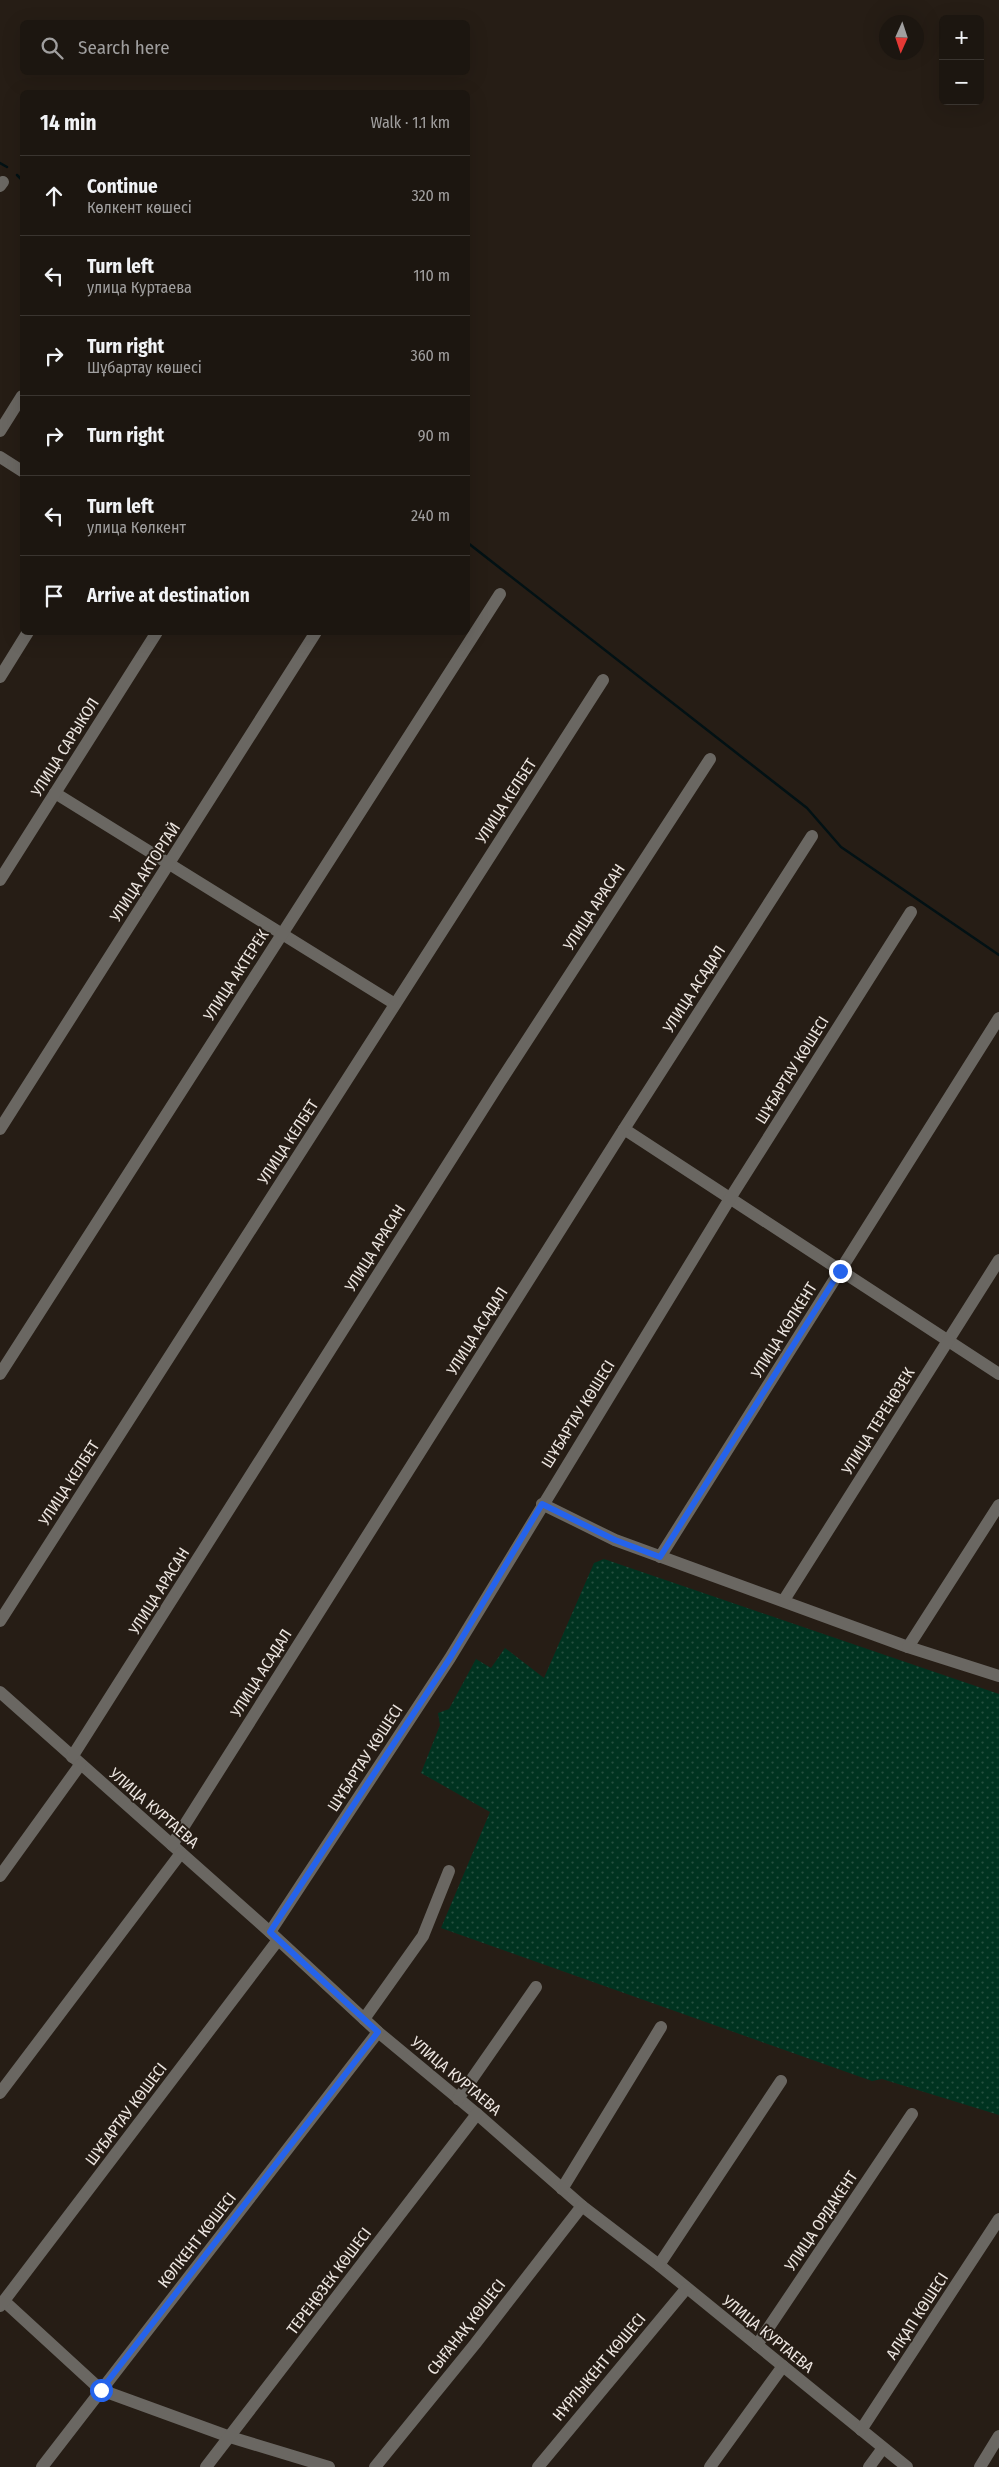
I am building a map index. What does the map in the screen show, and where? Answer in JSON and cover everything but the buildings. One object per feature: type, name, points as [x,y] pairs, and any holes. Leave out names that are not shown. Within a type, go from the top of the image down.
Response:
[{"type":"street","points":[[0,431],[20,399]]},
{"type":"street","points":[[0,457],[20,470]]},
{"type":"street","name":"УЛИЦА АКТЕРЕК","points":[[0,1374],[500,594]]},
{"type":"street","points":[[0,677],[26,635]]},
{"type":"street","name":"УЛИЦА САРЫКОЛ","points":[[0,880],[155,635]]},
{"type":"street","name":"УЛИЦА АКТОРГАЙ","points":[[0,1129],[314,635]]},
{"type":"street","name":"УЛИЦА КЕЛБЕТ","points":[[0,1621],[603,680]]},
{"type":"street","name":"УЛИЦА АРАСАН","points":[[0,1876],[76,1761],[500,1082],[710,759]]},
{"type":"street","points":[[55,793],[169,866],[282,933],[395,1004]]},
{"type":"street","name":"УЛИЦА АСАДАЛ","points":[[0,2093],[176,1849],[624,1129],[812,836]]},
{"type":"street","name":"ШҰБАРТАУ КӨШЕСІ","points":[[2,2304],[274,1936],[450,1658],[542,1504],[911,912]]},
{"type":"street","name":"УЛИЦА КӨЛКЕНТ","points":[[660,1557],[999,1018]]},
{"type":"street","points":[[624,1129],[999,1374]]},
{"type":"street","name":"УЛИЦА ТЕРЕҢӨЗЕК","points":[[784,1600],[999,1260]]},
{"type":"street","points":[[542,1504],[615,1540],[660,1557],[784,1600],[908,1647],[999,1676]]},
{"type":"street","points":[[908,1647],[999,1505]]},
{"type":"street","name":"УЛИЦА КУРТАЕВА","points":[[0,1692],[274,1936],[378,2032],[477,2114],[582,2206],[658,2264],[908,2467]]},
{"type":"street","points":[[364,2019],[423,1936],[449,1871]]},
{"type":"street","points":[[458,2099],[536,1987]]},
{"type":"street","points":[[562,2189],[661,2028]]},
{"type":"street","name":"КӨЛКЕНТ КӨШЕСІ","points":[[42,2467],[378,2032]]},
{"type":"street","points":[[658,2264],[781,2080]]},
{"type":"street","name":"ТЕРЕҢӨЗЕК КӨШЕСІ","points":[[206,2467],[477,2114]]},
{"type":"street","name":"УЛИЦА ОРДАКЕНТ","points":[[757,2345],[912,2114]]},
{"type":"street","name":"СЫҒАНАҚ КӨШЕСІ","points":[[375,2467],[582,2206]]},
{"type":"street","name":"АЛҚАП КӨШЕСІ","points":[[861,2430],[999,2219]]},
{"type":"street","name":"НҰРЛЫКЕНТ КӨШЕСІ","points":[[538,2467],[686,2288]]},
{"type":"street","points":[[2,2304],[101,2390],[230,2437],[328,2467]]},
{"type":"street","points":[[710,2467],[783,2366]]},
{"type":"street","points":[[980,2467],[999,2436]]},
{"type":"street","points":[[869,2467],[883,2448]]},
{"type":"green space","points":[[604,1559],[999,1694],[999,2115],[882,2079],[872,2081],[441,1928],[490,1812],[421,1773],[440,1725],[438,1713],[449,1709],[476,1659],[491,1668],[505,1648],[544,1678],[594,1563]]},
{"type":"waterway","points":[[0,163],[7,167]]},
{"type":"waterway","points":[[17,175],[20,178]]},
{"type":"waterway","points":[[470,545],[807,808],[841,847],[999,955]]},
{"type":"route","points":[[101,2390],[378,2032],[270,1932],[450,1658],[542,1504],[615,1540],[660,1557],[840,1271]]}]
